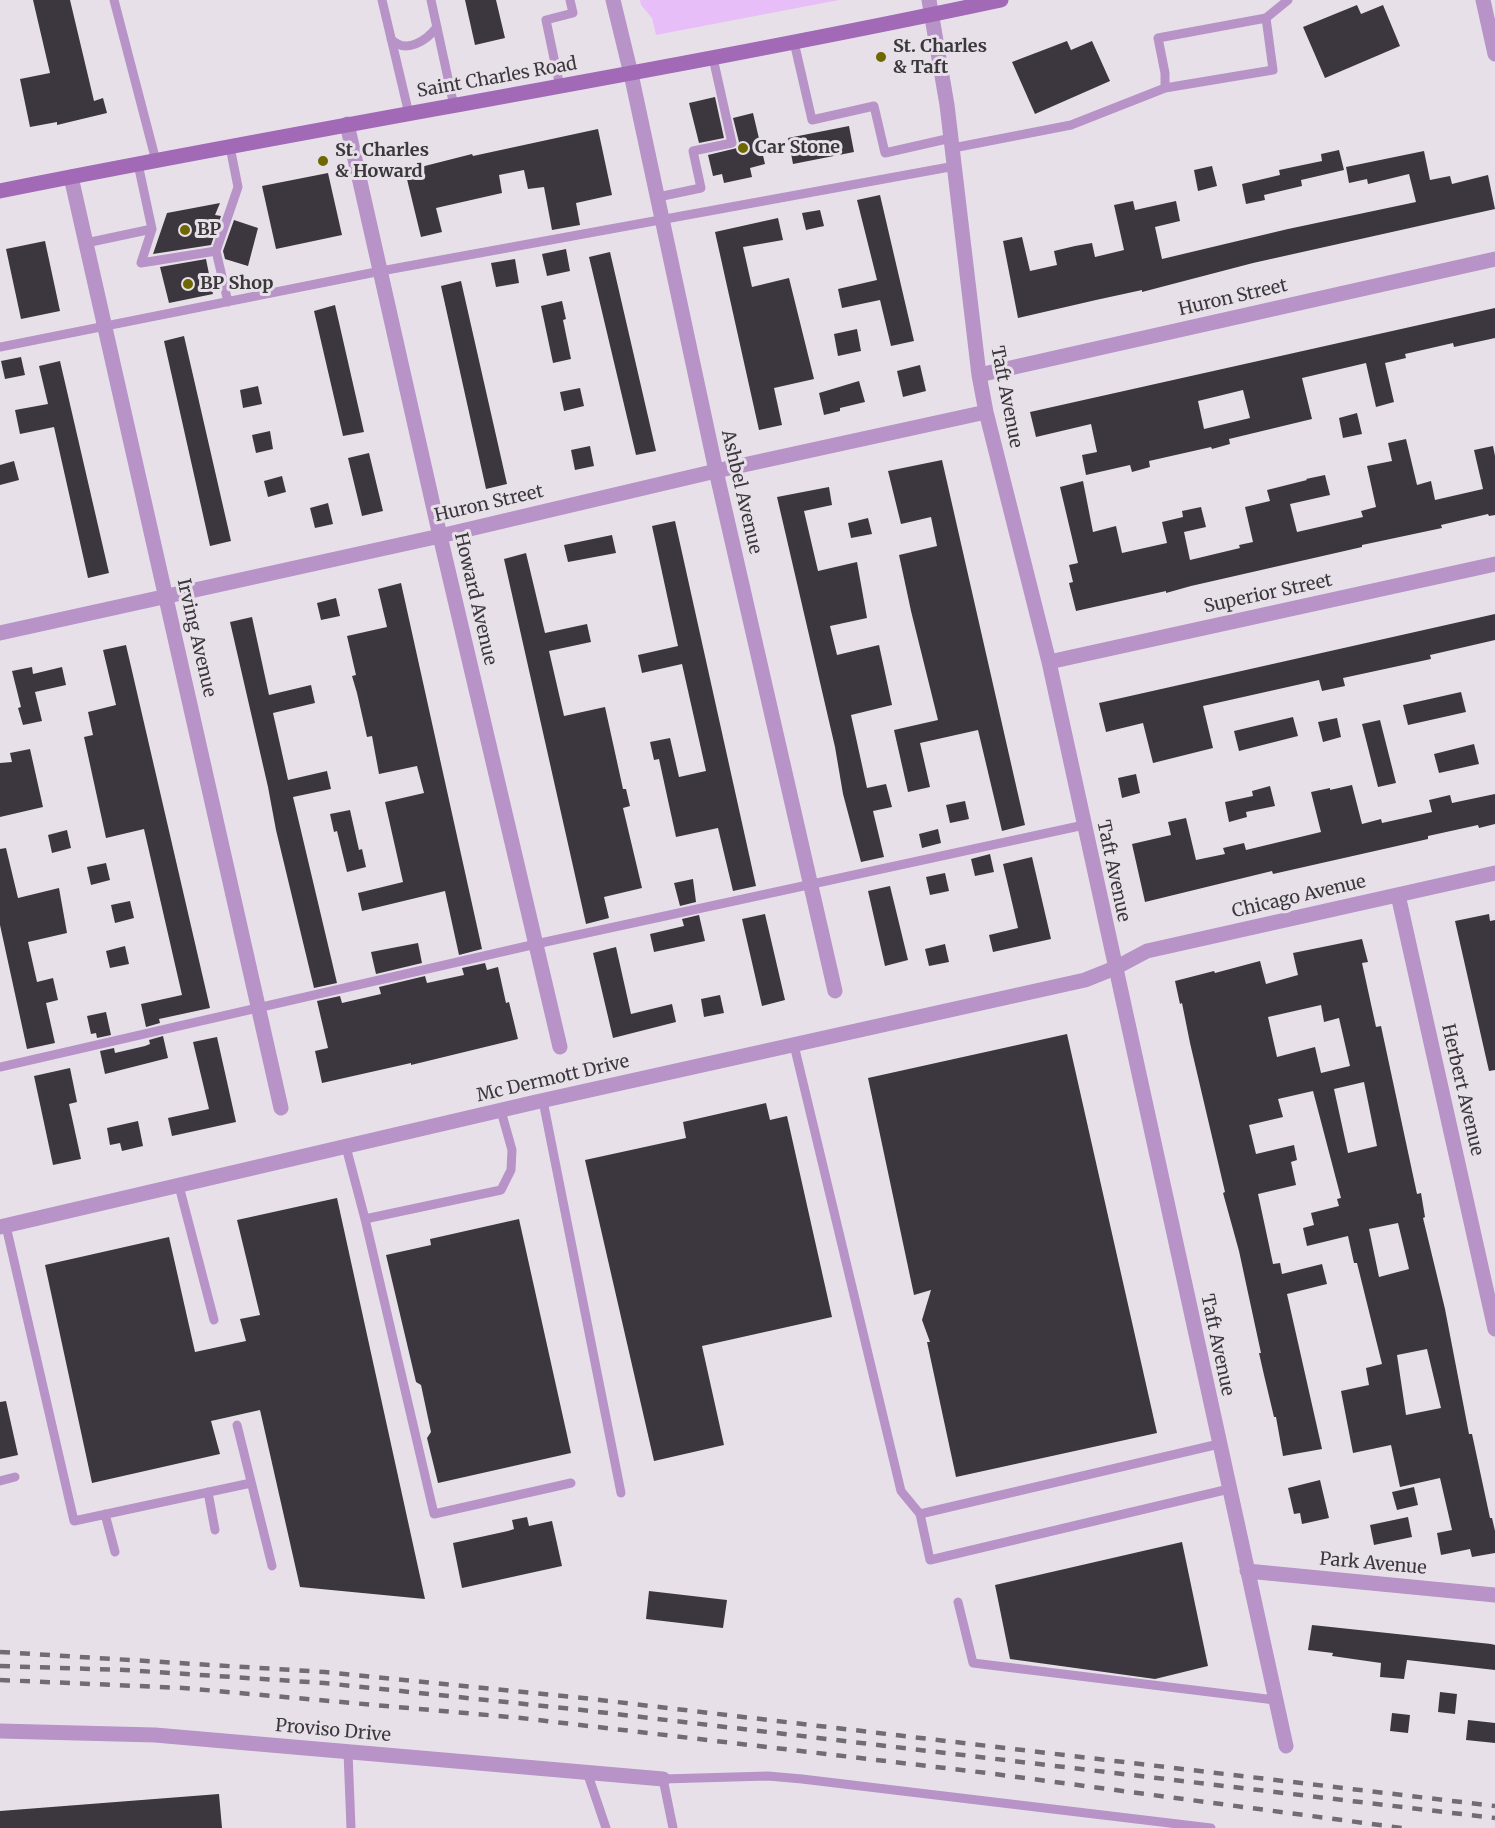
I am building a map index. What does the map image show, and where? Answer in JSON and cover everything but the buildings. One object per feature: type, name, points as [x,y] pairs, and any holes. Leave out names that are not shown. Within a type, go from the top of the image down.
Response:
[{"type":"main road","name":"Saint Charles Road","points":[[0,191],[347,124],[631,74],[794,42],[930,7],[1001,0]]},
{"type":"street","name":"Ashbel Avenue","points":[[613,0],[716,471],[835,991]]},
{"type":"street","points":[[1483,0],[1495,54]]},
{"type":"street","name":"Taft Avenue","points":[[930,7],[952,143],[979,375],[986,412],[1049,662],[1286,1746]]},
{"type":"street","name":"Howard Avenue","points":[[347,124],[440,536],[560,1047]]},
{"type":"street","name":"Irving Avenue","points":[[71,177],[281,1108]]},
{"type":"street","name":"Huron Street","points":[[979,375],[1495,259]]},
{"type":"street","name":"Huron Street","points":[[0,633],[986,412]]},
{"type":"street","name":"Superior Street","points":[[1049,662],[1495,564]]},
{"type":"street","name":"Chicago Avenue","points":[[1115,968],[1147,951],[1495,873]]},
{"type":"street","name":"Herbert Avenue","points":[[1398,895],[1495,1329]]},
{"type":"street","name":"Mc Dermott Drive","points":[[3,1227],[543,1101],[1085,980],[1115,968]]},
{"type":"street","name":"Park Avenue","points":[[1247,1571],[1495,1595]]},
{"type":"street","name":"Proviso Drive","points":[[0,1731],[155,1735],[663,1779]]},
{"type":"lane","points":[[114,0],[156,161]]},
{"type":"lane","points":[[382,0],[409,114]]},
{"type":"lane","points":[[431,0],[454,106]]},
{"type":"lane","points":[[560,87],[546,20],[573,13],[570,0]]},
{"type":"lane","points":[[1165,88],[1165,73],[1158,38],[1266,18],[1288,0]]},
{"type":"lane","points":[[794,42],[812,120],[874,106],[885,153],[1071,125],[1165,88],[1273,70],[1266,18]]},
{"type":"lane","points":[[391,39],[403,46],[417,44],[430,36],[437,27]]},
{"type":"lane","points":[[657,197],[701,188],[693,151],[732,143],[713,58]]},
{"type":"lane","points":[[228,302],[216,251],[238,187],[230,147]]},
{"type":"lane","points":[[138,164],[152,229],[141,263],[216,251]]},
{"type":"lane","points":[[0,347],[381,271],[954,166]]},
{"type":"lane","points":[[86,243],[152,229]]},
{"type":"lane","points":[[0,1067],[536,944],[1084,825]]},
{"type":"lane","points":[[794,1045],[901,1491],[920,1514],[930,1560],[1229,1489]]},
{"type":"lane","points":[[543,1101],[621,1493]]},
{"type":"lane","points":[[365,1219],[501,1190],[511,1170],[512,1150],[501,1111]]},
{"type":"lane","points":[[346,1147],[434,1514],[571,1483]]},
{"type":"lane","points":[[179,1186],[214,1320]]},
{"type":"lane","points":[[3,1227],[74,1521],[251,1483]]},
{"type":"lane","points":[[237,1425],[272,1566]]},
{"type":"lane","points":[[920,1514],[1219,1444]]},
{"type":"lane","points":[[0,1481],[15,1477]]},
{"type":"lane","points":[[208,1492],[215,1530]]},
{"type":"lane","points":[[105,1514],[115,1552]]},
{"type":"lane","points":[[958,1602],[973,1663],[1275,1700]]},
{"type":"lane","points":[[348,1752],[351,1828]]},
{"type":"lane","points":[[587,1773],[606,1828]]},
{"type":"lane","points":[[673,1828],[663,1779],[768,1776],[1211,1828]]},
{"type":"shaded area","points":[[640,0],[839,0],[656,35],[652,18],[641,5]]},
{"type":"railway","points":[[0,1652],[325,1672],[583,1698],[1495,1806]]},
{"type":"railway","points":[[0,1666],[125,1670],[324,1683],[582,1710],[1495,1818]]},
{"type":"railway","points":[[0,1680],[183,1688],[521,1718],[987,1773],[1402,1828]]},
{"type":"place","name":"St. Charles & Taft","points":[[881,57]]},
{"type":"place","name":"Car Stone","points":[[743,148]]},
{"type":"place","name":"St. Charles & Howard","points":[[323,161]]},
{"type":"place","name":"BP","points":[[185,230]]},
{"type":"place","name":"BP Shop","points":[[188,284]]}]
